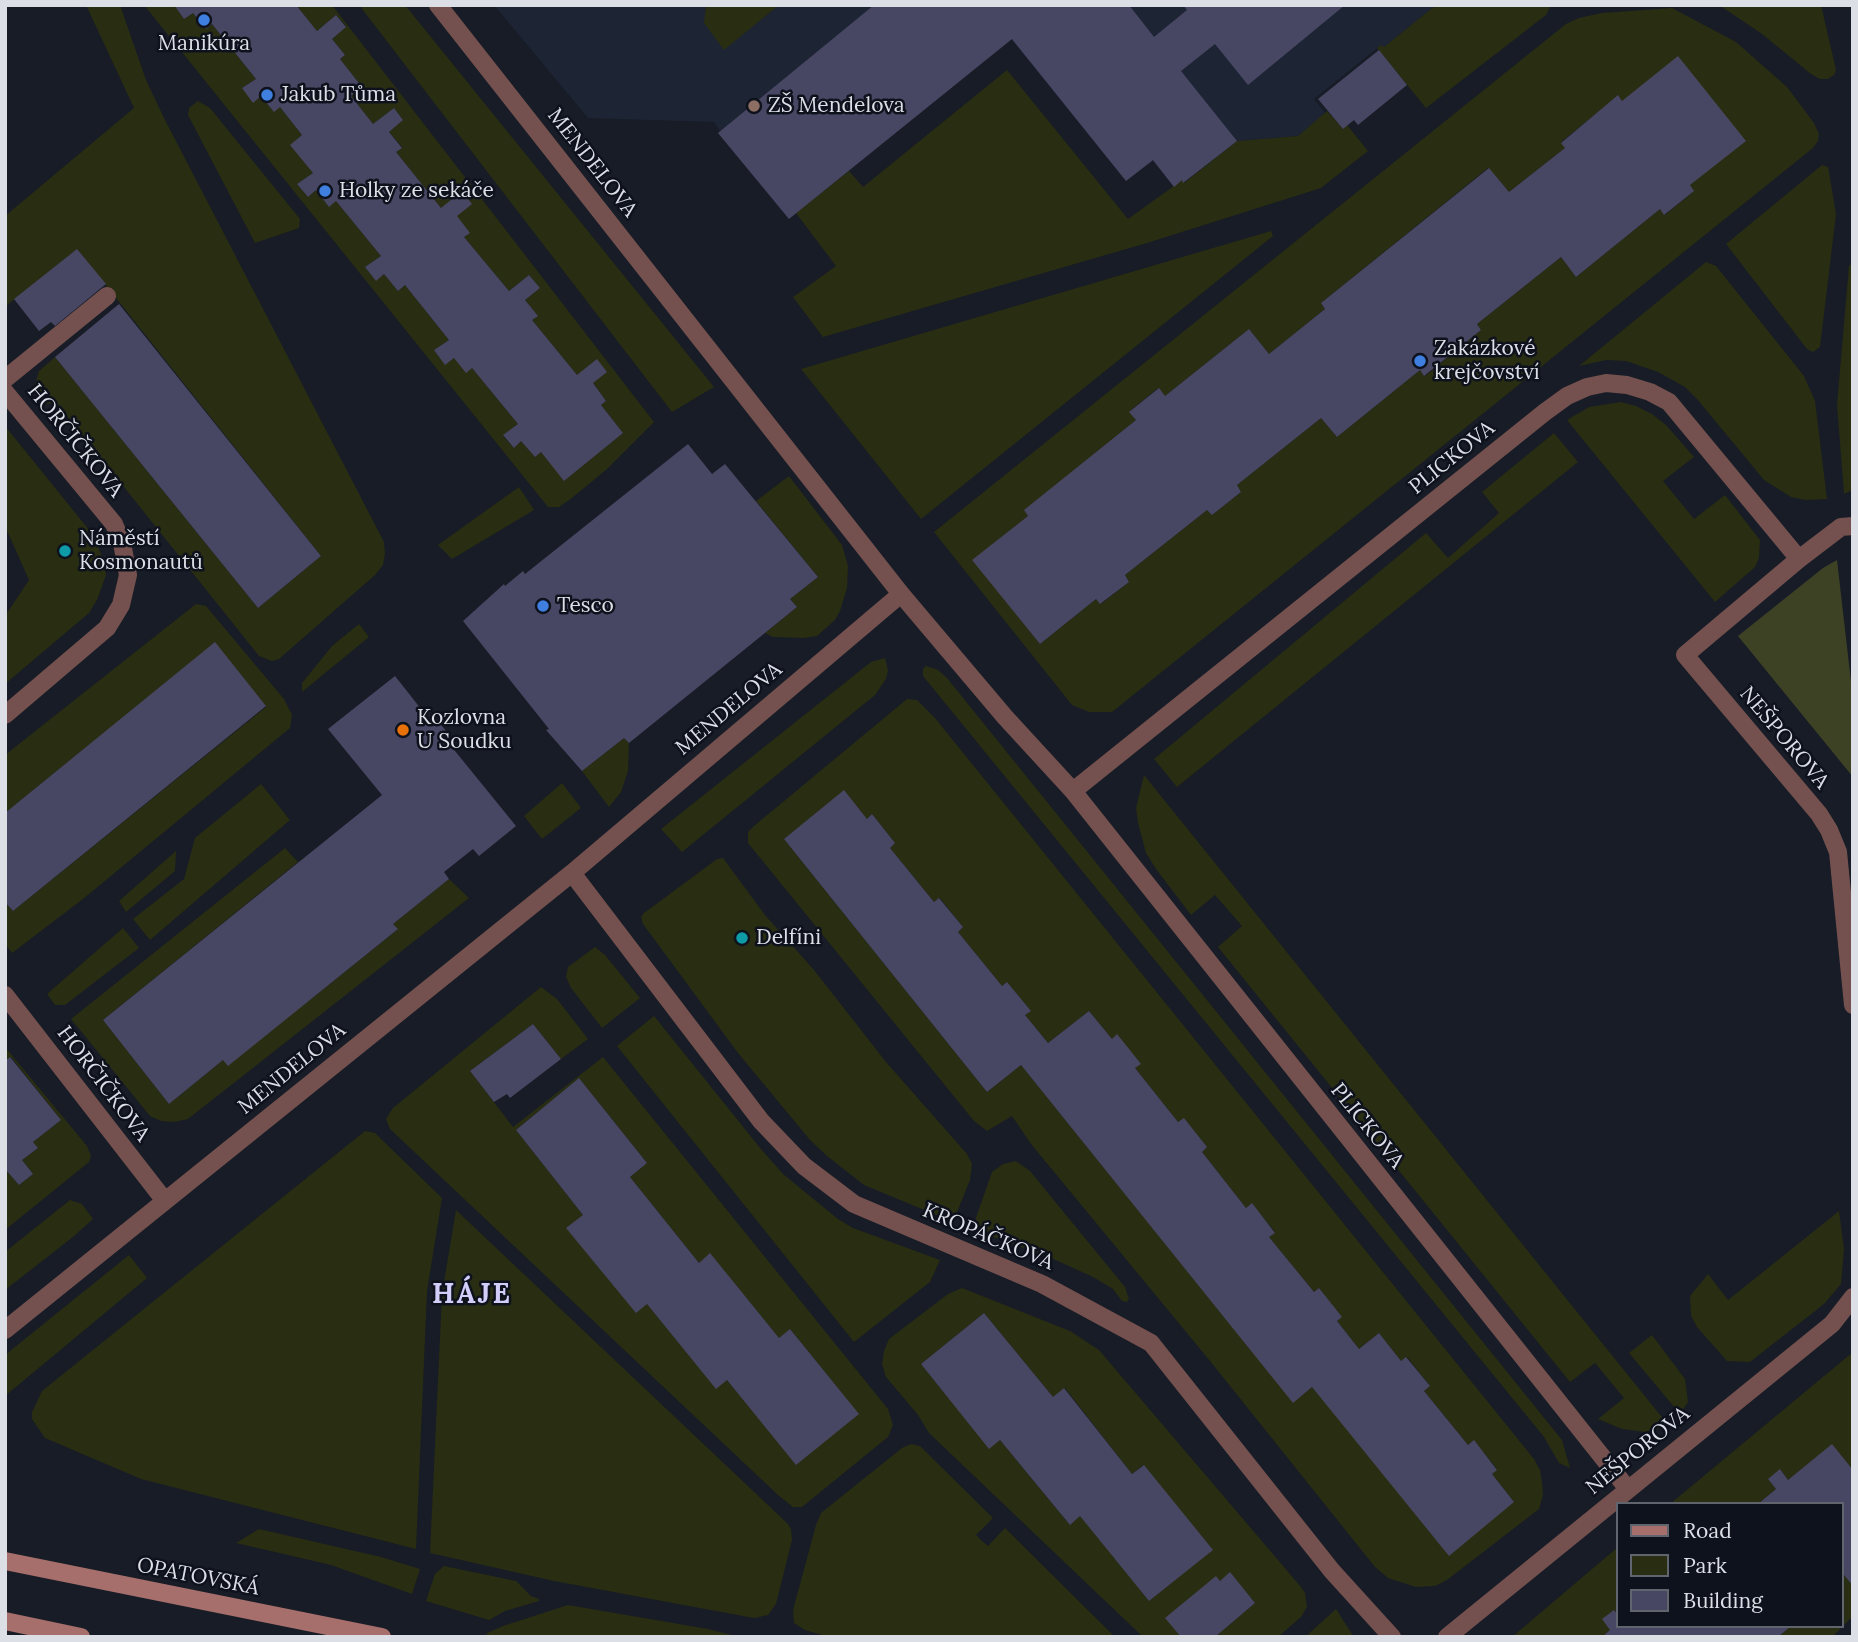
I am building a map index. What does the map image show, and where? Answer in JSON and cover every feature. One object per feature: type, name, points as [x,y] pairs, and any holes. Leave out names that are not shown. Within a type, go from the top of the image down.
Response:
[{"type":"main road","name":"OPATOVSKÁ","points":[[5,1561],[382,1637]]},
{"type":"main road","points":[[5,1621],[81,1637]]},
{"type":"street","name":"MENDELOVA","points":[[5,1331],[572,873],[901,594],[438,5]]},
{"type":"street","points":[[5,379],[107,296]]},
{"type":"street","name":"PLICKOVA","points":[[1073,791],[1545,412],[1567,396],[1587,387],[1606,383],[1628,385],[1669,402],[1799,559]]},
{"type":"street","name":"HORČIČKOVA","points":[[5,392],[114,524],[122,543],[128,575],[121,605],[107,628],[5,715]]},
{"type":"street","points":[[1799,559],[1841,527],[1853,526]]},
{"type":"street","name":"NEŠPOROVA","points":[[1799,559],[1685,655],[1819,814],[1829,831],[1838,852],[1853,1004]]},
{"type":"street","name":"PLICKOVA","points":[[901,594],[1005,718],[1073,791],[1628,1488]]},
{"type":"street","name":"KROPÁČKOVA","points":[[572,873],[761,1121],[804,1166],[854,1204],[1042,1284],[1151,1343],[1332,1571],[1392,1637]]},
{"type":"street","name":"HORČIČKOVA","points":[[5,995],[165,1200]]},
{"type":"street","name":"NEŠPOROVA","points":[[1447,1637],[1832,1324],[1853,1297]]},
{"type":"shaded area","name":"ZŠ Mendelova","points":[[494,5],[706,5],[705,23],[724,49],[779,5],[1436,5],[1314,99],[1325,113],[1298,136],[1237,141],[1174,187],[1153,161],[1126,181],[1011,39],[789,219],[718,133],[720,131],[714,122],[588,118]]},
{"type":"green space","points":[[86,5],[120,5],[146,80],[164,118],[384,542],[383,565],[375,575],[279,659],[272,661],[259,656],[56,402],[41,405],[35,385],[39,371],[55,357],[258,608],[321,556],[77,249],[5,307],[5,216],[134,108]]},
{"type":"green space","points":[[144,5],[174,5],[184,19],[193,13],[206,28],[212,24],[256,79],[242,88],[254,102],[261,96],[280,107],[302,135],[291,145],[313,173],[297,184],[308,197],[316,190],[329,206],[336,201],[381,256],[365,267],[376,280],[384,274],[398,291],[405,285],[449,340],[434,350],[445,364],[454,358],[472,368],[518,424],[503,436],[514,448],[521,441],[535,457],[541,452],[565,480],[623,433],[601,405],[606,401],[593,383],[606,372],[577,375],[532,320],[537,315],[525,300],[540,288],[529,275],[509,291],[464,237],[469,233],[441,208],[396,152],[402,147],[389,132],[403,120],[394,108],[373,124],[351,96],[362,87],[340,59],[345,55],[332,39],[346,26],[336,15],[317,31],[296,5],[332,5],[654,422],[607,469],[572,498],[559,507],[548,507]]},
{"type":"green space","points":[[359,5],[405,5],[714,387],[672,412]]},
{"type":"green space","points":[[706,5],[779,5],[724,50],[704,23]]},
{"type":"green space","points":[[1436,5],[1551,5],[1546,15],[1426,108],[1377,48],[1381,45],[1384,47]]},
{"type":"green space","points":[[1719,5],[1821,5],[1836,70],[1834,75],[1828,79],[1820,79],[1811,74],[1762,34]]},
{"type":"green space","points":[[1672,8],[1736,42],[1787,87],[1814,123],[1819,134],[1818,141],[1813,148],[1112,712],[1089,712],[1072,705],[934,532],[1566,24],[1602,13]],"holes":[[[1618,96],[1694,191],[1665,215],[1660,209],[1576,277],[1561,257],[1477,324],[1481,330],[1425,376],[1420,370],[1337,437],[1321,418],[1237,485],[1241,492],[1212,515],[1207,510],[1125,575],[1129,582],[1101,604],[1096,599],[1040,644],[973,560],[1028,516],[1025,510],[1136,420],[1130,411],[1158,388],[1165,396],[1249,329],[1269,354],[1325,309],[1321,303],[1488,168],[1509,192],[1565,148],[1561,142]]]},
{"type":"green space","points":[[1007,70],[1128,219],[1182,180],[1184,183],[1237,141],[1298,136],[1327,111],[1343,129],[1347,125],[1368,151],[1321,188],[1147,243],[823,337],[793,297],[836,266],[796,213],[849,171],[863,187]]},
{"type":"green space","points":[[198,101],[210,108],[300,219],[299,228],[255,243],[188,115],[189,108]]},
{"type":"green space","points":[[1822,165],[1828,167],[1836,214],[1820,347],[1813,352],[1807,349],[1726,244]]},
{"type":"green space","points":[[1271,231],[1273,236],[921,519],[801,369]]},
{"type":"green space","points":[[1706,262],[1716,266],[1804,376],[1815,401],[1827,499],[1806,500],[1791,497],[1764,480],[1697,399],[1685,387],[1658,372],[1626,361],[1606,360],[1579,366]]},
{"type":"green space","points":[[1849,265],[1853,265],[1853,490],[1844,494],[1837,405]]},
{"type":"green space","points":[[1621,402],[1652,414],[1666,425],[1694,457],[1663,481],[1694,519],[1725,495],[1760,540],[1759,558],[1755,567],[1715,602],[1567,420],[1589,407]]},
{"type":"green space","points":[[5,426],[94,536],[106,575],[89,613],[5,684],[5,616],[29,580],[5,526]]},
{"type":"green space","points":[[1554,433],[1578,462],[1177,787],[1154,759],[1426,533],[1448,558],[1499,513],[1482,492]]},
{"type":"green space","points":[[789,476],[842,545],[848,566],[847,588],[835,620],[817,636],[804,638],[773,637],[765,633],[797,607],[790,599],[818,577],[756,501]]},
{"type":"green space","points":[[519,487],[534,510],[452,559],[438,545]]},
{"type":"green space","points":[[1837,560],[1853,699],[1853,777],[1738,636],[1823,568]]},
{"type":"green space","points":[[196,604],[206,606],[284,699],[292,715],[290,728],[83,899],[12,953],[5,944],[5,902],[13,911],[266,707],[215,643],[5,813],[5,755]]},
{"type":"green space","points":[[359,624],[369,637],[302,692],[302,683],[332,646]]},
{"type":"green space","points":[[885,658],[888,670],[886,679],[875,695],[682,852],[661,829],[871,662]]},
{"type":"green space","points":[[926,666],[938,670],[947,678],[1562,1440],[1570,1468],[1559,1463],[1544,1437],[923,676]]},
{"type":"green space","points":[[907,699],[917,700],[935,718],[1534,1459],[1542,1482],[1543,1495],[1539,1509],[1447,1580],[1435,1586],[1416,1587],[1388,1578],[1375,1567],[1031,1144],[1012,1116],[987,1131],[974,1121],[748,843],[748,832]],"holes":[[[844,791],[867,819],[872,814],[895,843],[890,848],[934,902],[940,898],[963,927],[958,932],[1002,986],[1007,982],[1030,1010],[1025,1015],[1048,1043],[1089,1011],[1112,1039],[1117,1035],[1135,1068],[1178,1122],[1184,1119],[1207,1147],[1202,1152],[1246,1208],[1252,1204],[1275,1232],[1269,1237],[1314,1292],[1319,1288],[1341,1317],[1337,1321],[1359,1349],[1379,1333],[1401,1361],[1407,1357],[1430,1386],[1424,1391],[1468,1445],[1474,1441],[1497,1469],[1492,1474],[1514,1502],[1312,1387],[1293,1402],[1021,1065],[987,1092],[784,839]]]},
{"type":"green space","points":[[624,738],[629,743],[628,771],[621,792],[609,807],[582,771]]},
{"type":"green space","points":[[1144,775],[1669,1426],[1645,1432],[1622,1429],[1598,1419],[1624,1398],[1595,1363],[1570,1382],[1218,947],[1242,926],[1215,895],[1191,915],[1146,853],[1136,808]]},
{"type":"green space","points":[[562,783],[581,808],[542,839],[524,816]]},
{"type":"green space","points":[[261,784],[290,820],[150,940],[133,919],[184,879],[195,838]]},
{"type":"green space","points":[[285,848],[298,862],[103,1020],[169,1104],[223,1060],[315,996],[397,930],[393,924],[449,879],[469,898],[188,1119],[161,1121],[150,1116],[71,1019]]},
{"type":"green space","points":[[176,851],[175,871],[126,912],[119,901]]},
{"type":"green space","points":[[723,858],[765,915],[814,970],[886,1062],[967,1154],[972,1164],[970,1180],[953,1222],[864,1185],[810,1140],[738,1053],[643,924],[641,917],[644,913],[717,859]]},
{"type":"green space","points":[[123,928],[139,948],[65,1005],[55,1005],[47,994]]},
{"type":"green space","points":[[595,947],[605,955],[640,998],[602,1028],[571,988],[566,977],[568,967]]},
{"type":"green space","points":[[541,987],[557,999],[588,1039],[561,1059],[533,1024],[470,1071],[513,1127],[603,1057],[888,1409],[893,1425],[888,1437],[802,1507],[793,1507],[390,1129],[386,1119],[393,1108]],"holes":[[[579,1078],[647,1163],[630,1177],[699,1263],[710,1254],[779,1338],[791,1330],[858,1414],[796,1464],[727,1380],[716,1388],[647,1304],[583,1215],[516,1130]]]},
{"type":"green space","points":[[654,1016],[783,1174],[853,1228],[940,1260],[930,1282],[854,1342],[617,1046]]},
{"type":"green space","points":[[5,1047],[87,1146],[91,1156],[89,1162],[5,1230],[5,1169],[19,1185],[33,1174],[22,1160],[38,1148],[33,1142],[61,1120],[11,1057],[5,1061]]},
{"type":"green space","points":[[365,1131],[375,1133],[442,1198],[427,1291],[416,1549],[141,1479],[45,1438],[32,1419],[32,1412],[42,1391]]},
{"type":"green space","points":[[1016,1161],[1030,1171],[1125,1287],[1129,1299],[1127,1302],[1122,1301],[1113,1289],[1093,1277],[1051,1258],[972,1229],[992,1172],[1003,1164]]},
{"type":"green space","points":[[70,1200],[82,1204],[93,1219],[5,1290],[5,1252]]},
{"type":"green space","points":[[456,1210],[787,1523],[791,1529],[792,1540],[776,1604],[768,1615],[754,1618],[554,1581],[430,1553],[442,1294]]},
{"type":"green space","points":[[1839,1211],[1844,1249],[1841,1284],[1824,1304],[1750,1362],[1727,1361],[1697,1327],[1691,1316],[1690,1296],[1708,1274],[1728,1300]]},
{"type":"green space","points":[[129,1255],[147,1278],[5,1396],[5,1355]]},
{"type":"green space","points":[[962,1288],[1070,1331],[1099,1350],[1301,1587],[1305,1593],[1307,1607],[1301,1617],[1278,1637],[1215,1637],[1255,1603],[1230,1573],[1220,1581],[1216,1577],[1181,1637],[1143,1637],[929,1433],[918,1415],[886,1377],[882,1364],[889,1339],[948,1294]],"holes":[[[984,1313],[1053,1397],[1065,1388],[1132,1474],[1069,1524],[1000,1440],[989,1448],[921,1364]],[[1143,1465],[1212,1550],[1149,1601],[1081,1516]]]},
{"type":"green space","points":[[1652,1335],[1685,1379],[1688,1402],[1680,1414],[1629,1353]]},
{"type":"green space","points":[[1853,1352],[1853,1470],[1832,1445],[1788,1480],[1781,1470],[1768,1479],[1776,1489],[1760,1502],[1672,1502]]},
{"type":"green space","points":[[911,1444],[920,1446],[993,1518],[976,1535],[981,1540],[988,1546],[1005,1528],[1115,1637],[829,1637],[805,1630],[794,1623],[793,1610],[821,1513],[902,1448]]},
{"type":"green space","points":[[259,1529],[381,1557],[420,1569],[412,1594],[331,1565],[236,1543]]},
{"type":"green space","points":[[1616,1549],[1616,1612],[1614,1610],[1610,1630],[1602,1637],[1512,1637]]},
{"type":"green space","points":[[444,1566],[516,1581],[539,1601],[505,1611],[489,1620],[426,1601],[435,1574]]},
{"type":"green space","points":[[1844,1575],[1853,1585],[1853,1616],[1844,1625]]},
{"type":"green space","points":[[568,1605],[740,1637],[496,1637],[485,1634]]},
{"type":"green space","points":[[1336,1609],[1354,1637],[1305,1637]]},
{"type":"green space","points":[[1789,1628],[1841,1628],[1832,1637],[1778,1637]]},
{"type":"building","points":[[174,5],[296,5],[317,31],[336,15],[346,27],[332,39],[345,55],[340,59],[362,87],[351,96],[373,124],[394,108],[403,120],[389,132],[402,148],[396,152],[441,208],[462,191],[472,204],[457,216],[470,233],[464,237],[509,291],[529,275],[540,288],[525,300],[538,316],[532,320],[577,375],[597,359],[607,372],[593,383],[606,401],[601,405],[623,433],[564,481],[541,452],[535,457],[521,441],[514,448],[503,435],[518,424],[472,368],[466,373],[454,358],[445,365],[434,350],[449,340],[405,285],[398,291],[384,274],[376,281],[365,267],[381,256],[336,201],[329,207],[316,190],[308,197],[297,184],[313,173],[290,145],[302,135],[280,107],[274,112],[261,96],[253,103],[242,88],[256,79],[212,24],[206,29],[193,13],[184,19]]},
{"type":"building","points":[[874,5],[1129,5],[1154,37],[1187,10],[1183,5],[1345,5],[1248,85],[1215,44],[1181,71],[1237,141],[1174,187],[1153,160],[1126,181],[1012,39],[789,219],[718,133]]},
{"type":"building","points":[[1379,50],[1407,85],[1358,125],[1354,120],[1343,129],[1318,99]]},
{"type":"building","points":[[1678,56],[1746,141],[1690,185],[1694,191],[1664,215],[1660,209],[1576,277],[1561,257],[1477,324],[1481,330],[1424,376],[1420,370],[1337,437],[1321,418],[1237,485],[1241,492],[1212,515],[1207,510],[1125,575],[1129,582],[1100,604],[1096,599],[1040,644],[972,560],[1028,516],[1024,510],[1136,420],[1129,412],[1159,388],[1165,396],[1249,329],[1269,354],[1325,309],[1321,303],[1489,168],[1509,192],[1565,148],[1561,143],[1618,95],[1622,101]]},
{"type":"building","points":[[77,249],[106,284],[55,326],[51,322],[39,331],[14,299]]},
{"type":"building","points":[[119,304],[321,556],[258,608],[55,357]]},
{"type":"building","points":[[688,444],[712,474],[725,464],[818,577],[790,599],[797,607],[629,743],[624,738],[582,771],[546,730],[549,729],[463,621],[504,584],[505,586],[523,571],[525,574]]},
{"type":"building","points":[[215,642],[266,706],[13,911],[5,902],[5,813]]},
{"type":"building","points":[[395,676],[429,719],[433,715],[456,743],[451,746],[516,826],[479,856],[473,849],[444,872],[449,879],[393,924],[398,929],[228,1066],[223,1060],[169,1104],[103,1020],[382,795],[328,729]]},
{"type":"building","points":[[844,790],[867,819],[872,814],[895,843],[890,848],[934,902],[939,898],[963,927],[958,932],[1002,986],[1007,982],[1031,1011],[1025,1015],[1048,1043],[1089,1011],[1112,1039],[1117,1034],[1141,1064],[1135,1068],[1178,1122],[1184,1118],[1207,1147],[1202,1152],[1246,1208],[1252,1203],[1275,1233],[1269,1237],[1314,1292],[1319,1288],[1342,1317],[1337,1321],[1359,1349],[1379,1333],[1401,1361],[1406,1357],[1430,1386],[1424,1391],[1468,1445],[1474,1440],[1497,1470],[1492,1474],[1514,1502],[1449,1556],[1312,1387],[1293,1403],[1021,1065],[987,1092],[784,839]]},
{"type":"building","points":[[533,1024],[561,1059],[510,1098],[507,1094],[494,1102],[470,1071]]},
{"type":"building","points":[[10,1057],[61,1120],[33,1142],[38,1148],[22,1160],[33,1174],[19,1185],[5,1169],[5,1061]]},
{"type":"building","points":[[579,1078],[647,1163],[630,1177],[699,1263],[710,1253],[779,1338],[790,1329],[859,1414],[796,1465],[727,1380],[716,1389],[647,1304],[636,1313],[566,1228],[583,1215],[516,1130]]},
{"type":"building","points":[[984,1313],[1053,1397],[1064,1388],[1132,1474],[1144,1465],[1213,1550],[1149,1601],[1080,1516],[1070,1525],[1000,1440],[989,1449],[921,1364]]},
{"type":"building","points":[[1832,1444],[1853,1470],[1853,1586],[1844,1575],[1844,1502],[1760,1502],[1776,1489],[1768,1479],[1780,1469],[1788,1480]]},
{"type":"building","points":[[1230,1572],[1255,1603],[1215,1637],[1181,1637],[1165,1618],[1216,1576],[1220,1581]]},
{"type":"building","points":[[1614,1610],[1616,1628],[1789,1628],[1778,1637],[1602,1637],[1610,1630],[1602,1619]]},
{"type":"place","name":"Manikúra","points":[[204,20]]},
{"type":"place","name":"Jakub Tůma","points":[[267,95]]},
{"type":"place","name":"ZŠ Mendelova","points":[[754,106]]},
{"type":"place","name":"Holky ze sekáče","points":[[325,191]]},
{"type":"place","name":"Zakázkové krejčovství","points":[[1420,361]]},
{"type":"place","name":"Náměstí Kosmonautů","points":[[65,551]]},
{"type":"place","name":"Tesco","points":[[543,606]]},
{"type":"place","name":"Kozlovna U Soudku","points":[[403,730]]},
{"type":"place","name":"Delfíni","points":[[742,938]]},
{"type":"district","name":"HÁJE","points":[[472,1295]]}]
